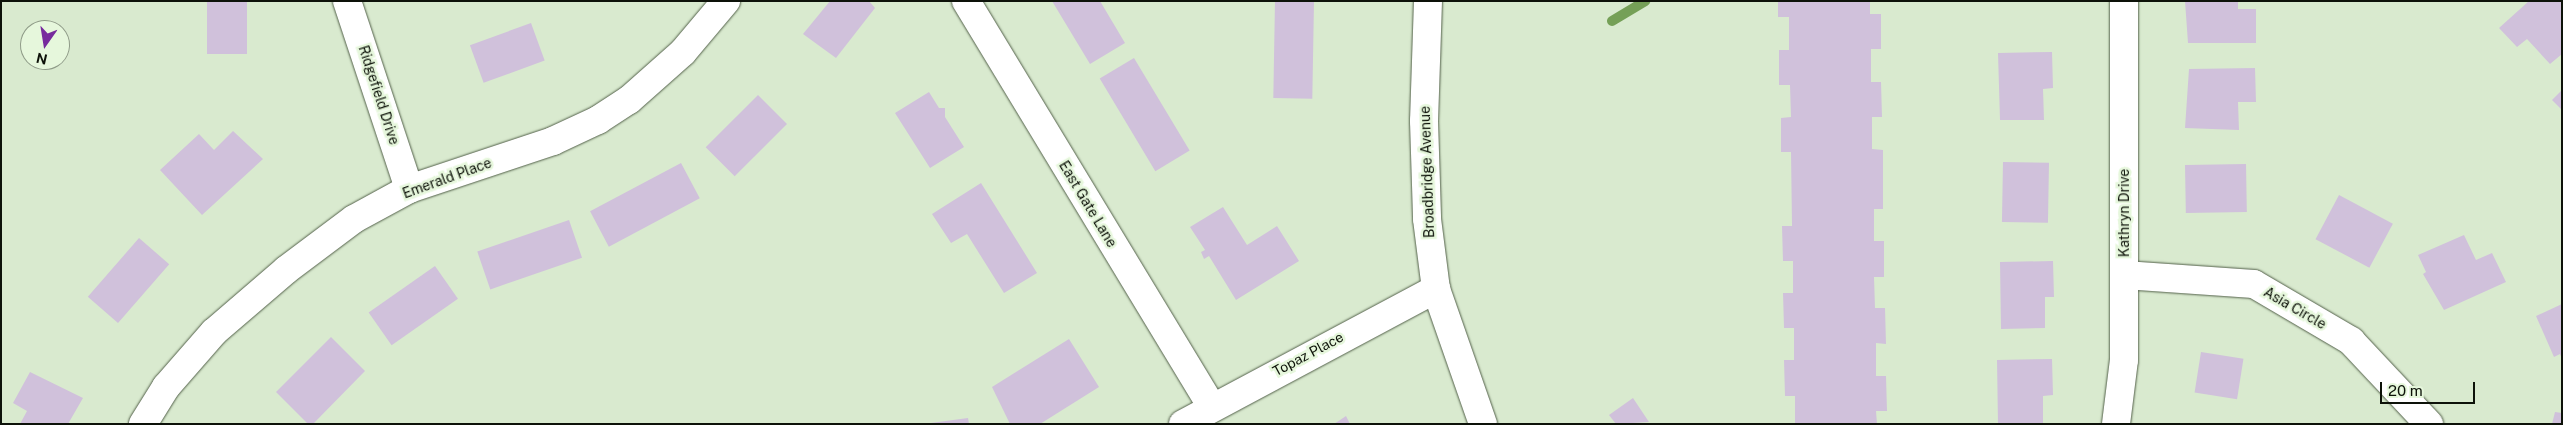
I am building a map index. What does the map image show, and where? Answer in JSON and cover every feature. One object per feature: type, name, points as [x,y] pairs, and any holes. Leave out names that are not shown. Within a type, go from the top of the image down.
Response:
[{"type":"street","name":"Ridgefield Drive","points":[[347,1],[409,189]]},
{"type":"street","name":"Emerald Place","points":[[143,424],[166,387],[214,332],[286,270],[354,219],[409,189],[553,141],[598,120],[630,100],[683,52],[726,1]]},
{"type":"street","name":"East Gate Lane","points":[[966,1],[1211,406]]},
{"type":"street","name":"Broadbridge Avenue","points":[[1428,1],[1424,121],[1427,219],[1436,289],[1484,424]]},
{"type":"street","name":"Kathryn Drive","points":[[2116,424],[2124,360],[2124,1]]},
{"type":"street","name":"Asia Circle","points":[[2124,275],[2254,284],[2351,341],[2429,424]]},
{"type":"street","name":"Topaz Place","points":[[1183,424],[1211,406],[1436,289]]},
{"type":"building","points":[[207,1],[247,1],[247,54],[207,54]]},
{"type":"building","points":[[830,1],[869,1],[875,8],[836,58],[803,34]]},
{"type":"building","points":[[1052,1],[1100,1],[1125,43],[1090,64]]},
{"type":"building","points":[[1275,1],[1314,2],[1312,99],[1273,98]]},
{"type":"building","points":[[1778,1],[1870,1],[1870,14],[1881,14],[1881,49],[1871,49],[1871,82],[1881,82],[1882,117],[1872,117],[1872,149],[1883,150],[1883,209],[1874,209],[1874,241],[1884,241],[1884,277],[1874,277],[1875,308],[1885,308],[1886,344],[1876,343],[1876,376],[1886,376],[1887,411],[1876,411],[1877,424],[1795,424],[1795,396],[1785,396],[1784,360],[1794,360],[1794,328],[1784,328],[1783,293],[1793,293],[1793,261],[1783,261],[1782,226],[1792,226],[1791,152],[1781,152],[1781,118],[1791,117],[1790,85],[1779,85],[1779,50],[1789,50],[1789,17],[1778,17]]},
{"type":"building","points":[[2185,1],[2238,1],[2238,9],[2256,9],[2256,43],[2188,43]]},
{"type":"building","points":[[2529,1],[2562,1],[2562,54],[2550,64],[2527,39],[2517,47],[2499,28]]},
{"type":"building","points":[[531,23],[545,61],[484,83],[470,45]]},
{"type":"building","points":[[2052,52],[2053,88],[2043,89],[2044,120],[2000,120],[1998,53]]},
{"type":"building","points":[[1134,58],[1190,151],[1155,171],[1100,79]]},
{"type":"building","points":[[2255,68],[2256,102],[2238,102],[2239,130],[2185,128],[2189,69]]},
{"type":"building","points":[[2562,90],[2562,110],[2552,100]]},
{"type":"building","points":[[929,92],[939,108],[945,108],[945,117],[964,147],[930,168],[895,113]]},
{"type":"building","points":[[758,95],[787,124],[735,176],[706,147]]},
{"type":"building","points":[[233,131],[263,159],[202,215],[160,170],[199,134],[214,150]]},
{"type":"building","points":[[2003,162],[2049,163],[2048,223],[2002,222]]},
{"type":"building","points":[[681,163],[700,198],[609,247],[590,211]]},
{"type":"building","points":[[2246,164],[2247,212],[2186,213],[2185,165]]},
{"type":"building","points":[[981,183],[1037,273],[1004,293],[967,234],[951,243],[932,214]]},
{"type":"building","points":[[2339,195],[2393,224],[2369,268],[2316,239]]},
{"type":"building","points":[[1223,207],[1247,245],[1277,226],[1299,261],[1236,300],[1209,256],[1204,259],[1201,252],[1205,250],[1190,227]]},
{"type":"building","points":[[569,220],[582,258],[490,289],[477,252]]},
{"type":"building","points":[[2464,235],[2476,260],[2492,253],[2506,282],[2444,310],[2423,274],[2426,272],[2418,255]]},
{"type":"building","points":[[139,238],[169,264],[118,323],[88,297]]},
{"type":"building","points":[[2053,261],[2054,297],[2045,297],[2045,328],[2001,329],[2000,262]]},
{"type":"building","points":[[435,266],[458,299],[392,345],[369,312]]},
{"type":"building","points":[[2562,304],[2562,359],[2560,354],[2554,357],[2536,316]]},
{"type":"building","points":[[331,337],[365,371],[313,424],[308,424],[276,392]]},
{"type":"building","points":[[1069,339],[1099,387],[1040,424],[1010,424],[992,387]]},
{"type":"building","points":[[2201,352],[2243,359],[2237,399],[2195,392]]},
{"type":"building","points":[[2052,359],[2053,395],[2043,396],[2043,424],[1998,424],[1997,360]]},
{"type":"building","points":[[30,372],[83,398],[68,424],[20,424],[27,411],[13,403]]},
{"type":"building","points":[[1633,398],[1649,422],[1616,424],[1609,415]]},
{"type":"building","points":[[2555,412],[2562,413],[2562,424],[2552,424]]},
{"type":"building","points":[[1346,416],[1350,424],[1334,424]]},
{"type":"building","points":[[968,418],[969,424],[931,424],[931,423]]},
{"type":"waterway","points":[[1612,21],[1645,1]]}]
